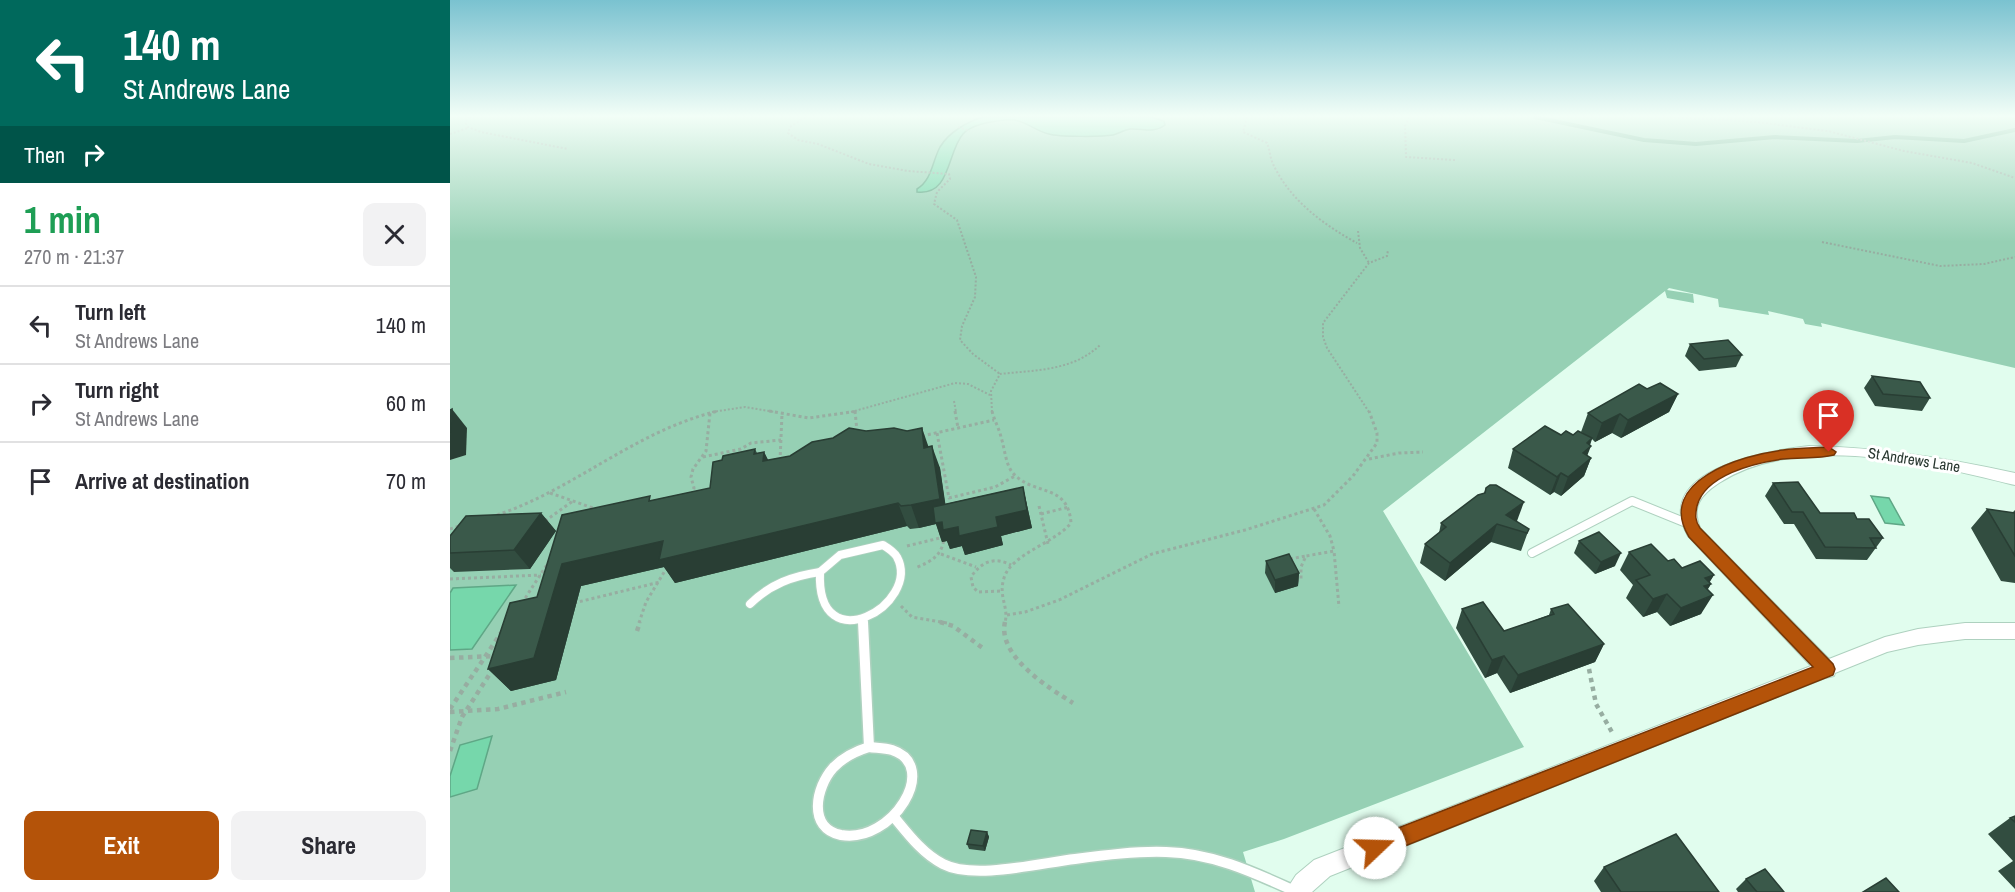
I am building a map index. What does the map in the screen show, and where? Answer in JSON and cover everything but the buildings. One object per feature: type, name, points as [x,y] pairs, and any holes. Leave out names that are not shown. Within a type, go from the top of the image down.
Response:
[{"type":"street","name":"St Andrews Lane","points":[[1689,524],[1687,514],[1690,500],[1708,480],[1752,461],[1781,455],[1864,451],[1942,462],[2015,479]]},
{"type":"street","points":[[1689,524],[1694,532],[1827,669]]},
{"type":"street","points":[[1297,892],[1322,868],[1885,645],[1924,634],[1979,629],[2015,631]]},
{"type":"lane","points":[[1532,554],[1632,501],[1689,524]]},
{"type":"lane","points":[[750,604],[760,592],[776,583],[820,572],[840,555],[883,545],[892,548],[899,558],[902,574],[896,593],[881,609],[863,620],[841,619],[827,610],[820,596],[820,572]]},
{"type":"lane","points":[[863,620],[869,747]]},
{"type":"lane","points":[[869,747],[885,747],[897,750],[906,757],[913,779],[904,805],[894,817],[881,828],[865,834],[850,836],[836,834],[826,827],[819,817],[816,804],[825,779],[845,758],[869,747]]},
{"type":"lane","points":[[894,817],[934,859],[952,868],[983,870],[1120,854],[1167,852],[1224,861],[1297,892]]},
{"type":"path","points":[[854,159],[884,168],[949,174],[950,179],[937,192],[934,204],[957,220],[976,277],[975,297],[962,326],[960,340],[973,354],[1000,374]]},
{"type":"path","points":[[1271,159],[1289,190],[1317,218],[1357,243]]},
{"type":"path","points":[[1433,159],[1455,160]]},
{"type":"path","points":[[1950,159],[1972,163],[2015,178]]},
{"type":"path","points":[[1358,231],[1357,243],[1363,256],[1370,262]]},
{"type":"path","points":[[1822,242],[1940,266],[1984,264],[2015,257]]},
{"type":"path","points":[[1007,615],[1027,613],[1069,596],[1140,559],[1325,504],[1367,459],[1376,444],[1376,428],[1368,410],[1323,337],[1323,323],[1370,262],[1387,256],[1388,249]]},
{"type":"path","points":[[1007,615],[1000,600],[999,591],[1011,565],[1027,553],[1048,544],[1072,522],[1072,514],[1059,495],[1026,483],[1015,476],[1005,460],[990,396],[993,383],[1000,374],[1078,362],[1090,356],[1101,344]]},
{"type":"path","points":[[486,518],[520,508],[550,493],[597,463],[662,431],[710,413],[749,407],[806,418],[855,411],[955,383],[968,384],[990,396]]},
{"type":"path","points":[[954,401],[958,428]]},
{"type":"path","points":[[855,411],[857,439]]},
{"type":"path","points":[[690,500],[694,493],[691,477],[693,470],[704,457],[710,413]]},
{"type":"path","points":[[780,466],[782,414]]},
{"type":"path","points":[[915,437],[994,420]]},
{"type":"path","points":[[938,433],[949,498],[995,487],[1015,476]]},
{"type":"path","points":[[704,457],[751,443],[767,444],[781,440]]},
{"type":"path","points":[[726,452],[726,458]]},
{"type":"path","points":[[1367,459],[1399,453],[1423,453]]},
{"type":"path","points":[[694,493],[703,490]]},
{"type":"path","points":[[550,493],[604,512]]},
{"type":"path","points":[[544,522],[573,501]]},
{"type":"path","points":[[1040,506],[1048,544]]},
{"type":"path","points":[[1041,514],[1069,507]]},
{"type":"path","points":[[1314,509],[1330,536],[1334,551],[1338,568],[1336,585],[1339,607]]},
{"type":"path","points":[[450,529],[464,525]]},
{"type":"path","points":[[907,546],[944,537],[941,554],[915,568]]},
{"type":"path","points":[[1285,560],[1334,551]]},
{"type":"path","points":[[941,554],[976,567]]},
{"type":"path","points":[[516,611],[553,556]]},
{"type":"path","points":[[1296,581],[1301,579],[1301,567],[1306,556]]},
{"type":"path","points":[[999,591],[978,592],[973,587],[971,577],[976,567],[993,560],[1003,560],[1011,565]]},
{"type":"path","points":[[637,632],[645,602],[660,582],[668,565]]},
{"type":"path","points":[[450,579],[541,575]]},
{"type":"path","points":[[563,605],[660,582]]},
{"type":"path","points":[[901,606],[910,617],[952,626],[973,644],[984,649]]},
{"type":"path","points":[[1007,615],[1004,621],[1007,642],[1018,660],[1037,678],[1073,703]]},
{"type":"path","points":[[504,629],[450,710],[498,709],[566,692]]},
{"type":"path","points":[[450,658],[502,656],[466,711],[450,751]]},
{"type":"path","points":[[1589,669],[1592,676],[1593,695],[1600,716],[1625,749]]},
{"type":"shaded area","points":[[450,159],[2015,159],[2015,368],[1821,323],[1822,327],[1805,324],[1803,319],[1768,311],[1769,315],[1719,307],[1718,299],[1669,288],[1667,290],[1693,294],[1694,303],[1667,298],[1665,291],[1383,511],[1524,747],[1284,839],[1243,852],[1255,892],[450,892]]},
{"type":"shaded area","points":[[935,159],[952,159],[947,171],[936,187],[928,191],[917,192],[929,176]]},
{"type":"shaded area","points":[[1871,496],[1889,498],[1904,525],[1885,523]]},
{"type":"shaded area","points":[[516,585],[472,649],[450,650],[450,593],[453,588]]},
{"type":"shaded area","points":[[492,736],[477,789],[450,797],[450,776],[460,745]]},
{"type":"route","points":[[1375,848],[1827,669],[1694,532],[1687,514],[1693,494],[1708,480],[1722,472],[1752,461],[1781,455],[1829,452]]}]
